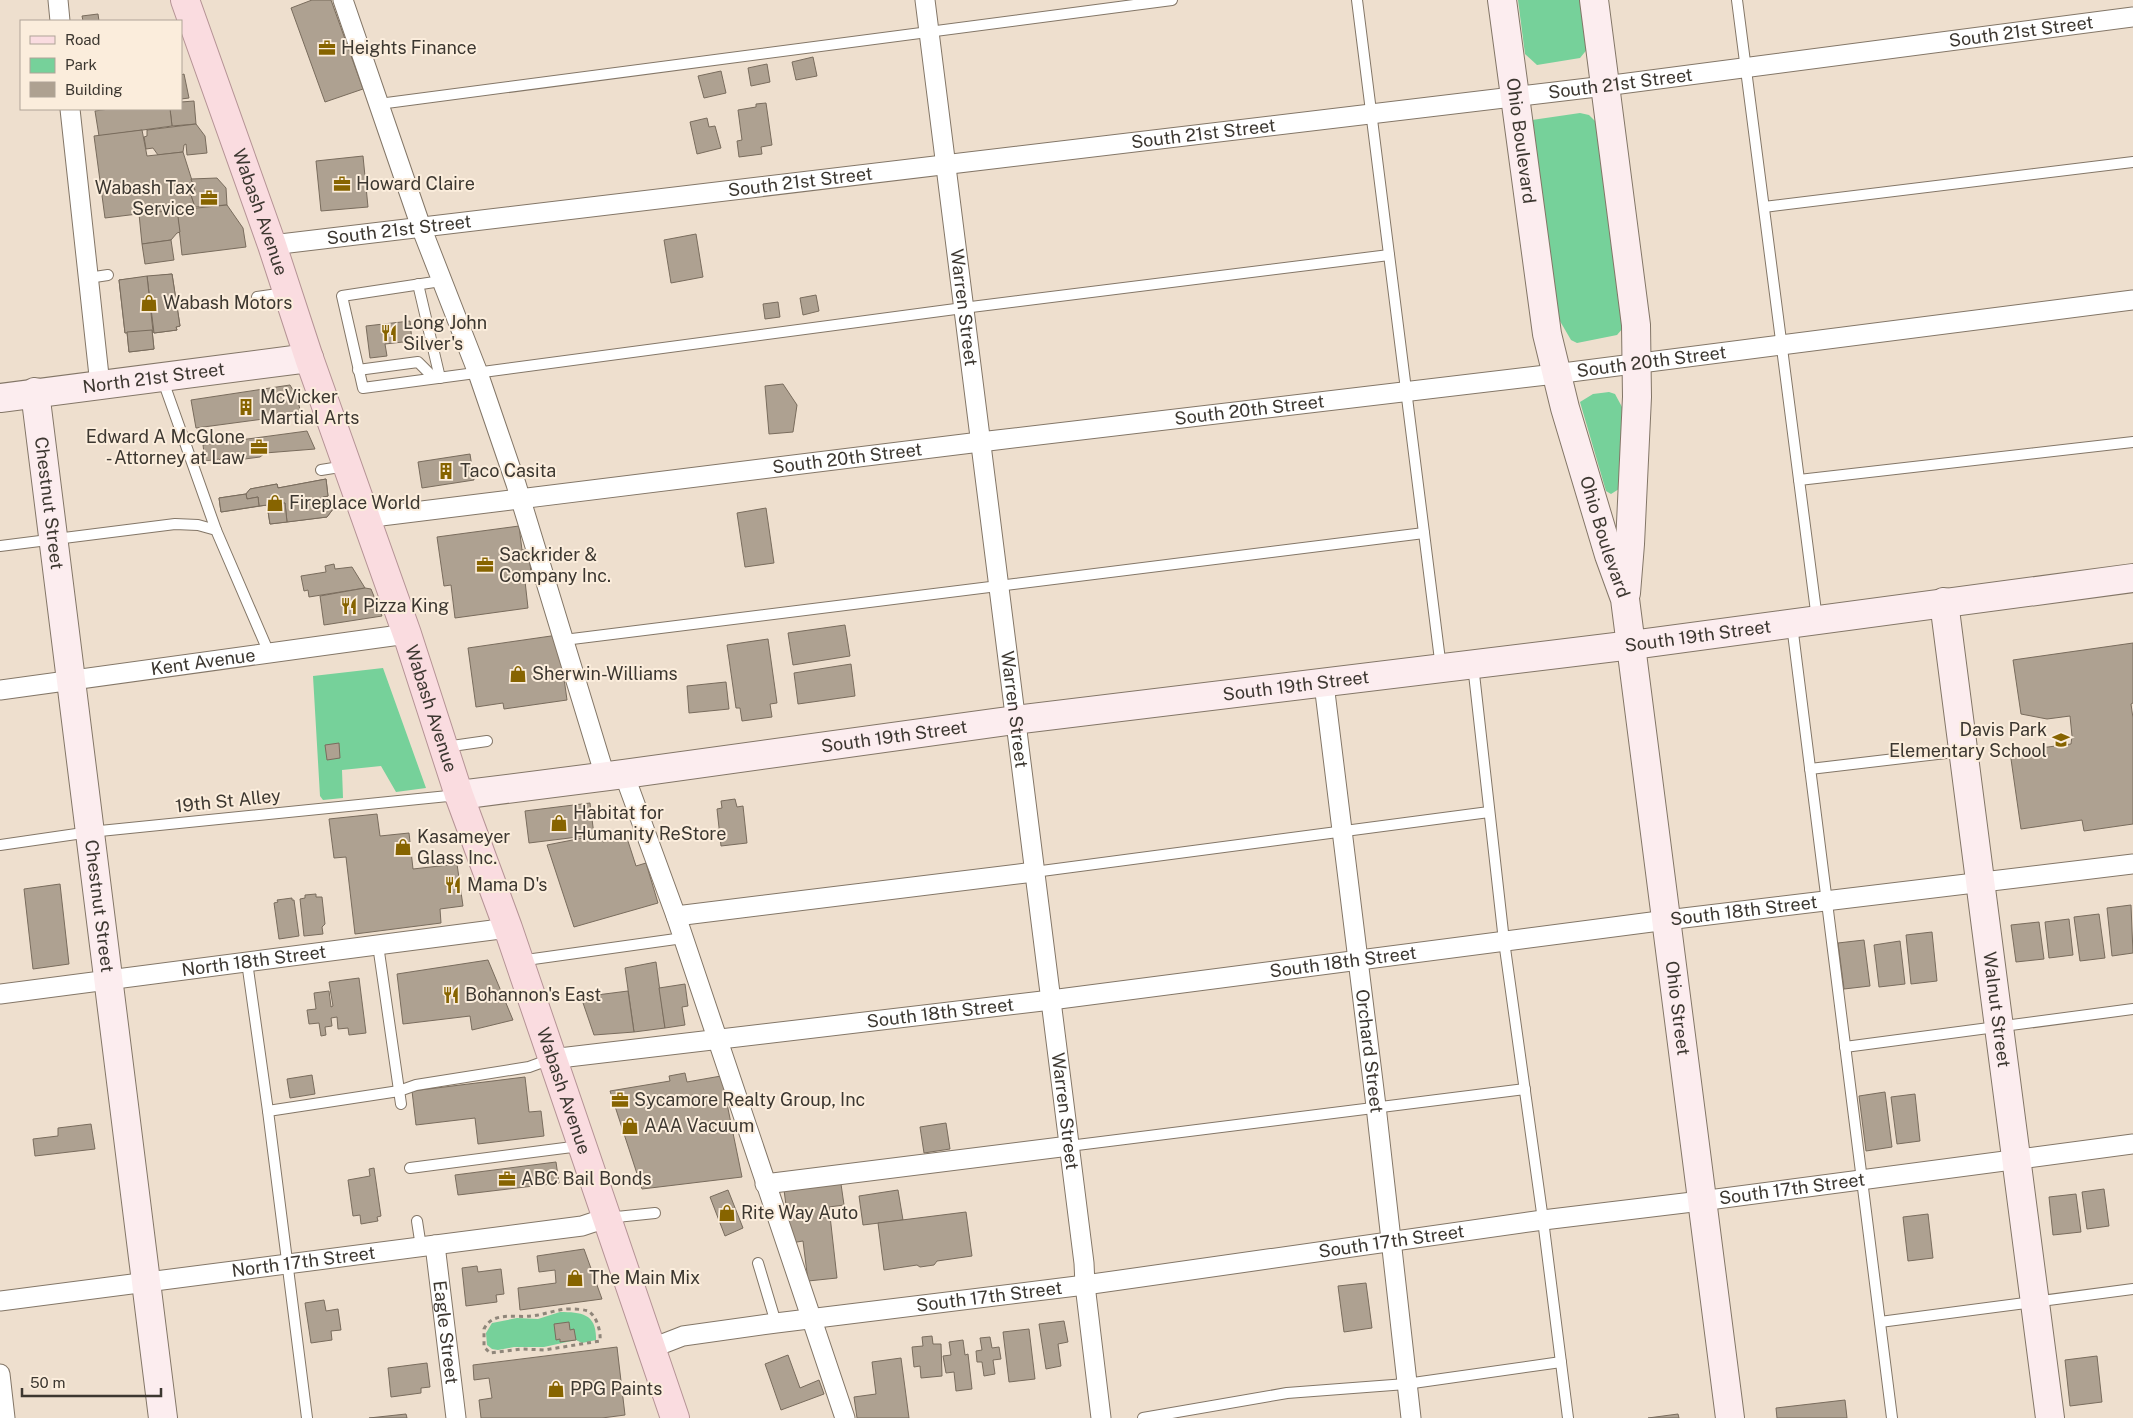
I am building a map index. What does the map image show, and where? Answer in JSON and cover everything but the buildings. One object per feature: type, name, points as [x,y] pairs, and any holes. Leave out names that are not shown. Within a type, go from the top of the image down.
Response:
[{"type":"main road","name":"Wabash Avenue","points":[[185,0],[272,245],[309,358],[334,468],[365,518],[407,634],[459,795],[508,928],[551,1059],[652,1348],[674,1418]]},
{"type":"street","points":[[58,0],[60,20]]},
{"type":"street","points":[[343,0],[421,227],[478,372],[520,499],[564,640],[582,725],[615,775],[676,916],[716,1040],[845,1418]]},
{"type":"street","name":"Warren Street","points":[[925,0],[1084,1263],[1101,1418]]},
{"type":"street","name":"Ohio Boulevard","points":[[1502,0],[1547,334],[1555,374],[1609,555],[1625,599]]},
{"type":"street","name":"Ohio Boulevard","points":[[1594,0],[1636,325],[1637,364],[1630,544],[1625,599]]},
{"type":"street","name":"South 21st Street","points":[[272,245],[1514,95],[1605,86],[2133,17]]},
{"type":"street","points":[[70,110],[100,385]]},
{"type":"street","name":"South 20th Street","points":[[365,518],[980,442],[1637,364],[2133,300]]},
{"type":"street","name":"North 21st Street","points":[[0,398],[309,358]]},
{"type":"street","name":"Chestnut Street","points":[[35,392],[164,1418]]},
{"type":"street","name":"South 19th Street","points":[[459,795],[1015,720],[1324,684],[1632,645],[2133,578]]},
{"type":"street","name":"Ohio Street","points":[[1625,599],[1730,1418]]},
{"type":"street","name":"Walnut Street","points":[[1944,602],[2050,1418]]},
{"type":"street","name":"Kent Avenue","points":[[0,690],[407,634]]},
{"type":"street","name":"Orchard Street","points":[[1324,684],[1376,1106],[1411,1418]]},
{"type":"street","name":"South 18th Street","points":[[551,1059],[1051,1000],[1667,920],[2133,864]]},
{"type":"street","points":[[676,916],[1034,872]]},
{"type":"street","name":"North 18th Street","points":[[0,994],[508,928]]},
{"type":"street","name":"South 17th Street","points":[[652,1348],[683,1336],[811,1318],[1085,1285],[1543,1220],[2133,1144]]},
{"type":"street","points":[[765,1184],[1069,1146]]},
{"type":"street","name":"North 17th Street","points":[[0,1301],[582,1226],[606,1218]]},
{"type":"street","name":"Eagle Street","points":[[428,1246],[456,1418]]},
{"type":"street","points":[[0,1374],[5,1418]]},
{"type":"lane","points":[[379,104],[1172,0]]},
{"type":"lane","points":[[1357,0],[1441,669]]},
{"type":"lane","points":[[1737,0],[1799,480],[1810,770],[1892,1418]]},
{"type":"lane","points":[[1764,206],[2133,162]]},
{"type":"lane","points":[[441,281],[342,296],[363,388],[963,308],[1389,255]]},
{"type":"lane","points":[[88,278],[108,275]]},
{"type":"lane","points":[[418,284],[437,378]]},
{"type":"lane","points":[[257,297],[287,293]]},
{"type":"lane","points":[[358,370],[418,362],[437,378]]},
{"type":"lane","points":[[162,377],[216,530],[269,654]]},
{"type":"lane","points":[[1799,480],[2133,442]]},
{"type":"lane","points":[[0,546],[175,524],[198,525],[216,530]]},
{"type":"lane","points":[[564,640],[1424,533]]},
{"type":"lane","points":[[1472,665],[1504,941],[1543,1220],[1568,1418]]},
{"type":"lane","points":[[444,747],[487,741]]},
{"type":"lane","points":[[1810,770],[1964,751]]},
{"type":"lane","name":"19th St Alley","points":[[0,844],[90,832],[459,795]]},
{"type":"lane","points":[[1034,872],[1489,812]]},
{"type":"lane","points":[[518,961],[683,938]]},
{"type":"lane","points":[[378,945],[401,1104]]},
{"type":"lane","points":[[247,962],[307,1418]]},
{"type":"lane","points":[[1845,1047],[2133,1009]]},
{"type":"lane","points":[[268,1111],[399,1091],[416,1085],[529,1067],[551,1059]]},
{"type":"lane","points":[[1069,1146],[1376,1106],[1524,1089]]},
{"type":"lane","points":[[410,1168],[581,1146]]},
{"type":"lane","points":[[606,1218],[655,1213]]},
{"type":"lane","points":[[417,1221],[428,1246]]},
{"type":"lane","points":[[758,1263],[776,1323]]},
{"type":"lane","points":[[1880,1322],[2133,1289]]},
{"type":"lane","points":[[1143,1418],[1287,1393],[1406,1384],[1561,1362]]},
{"type":"path","points":[[567,1309],[587,1311],[597,1322],[601,1338],[597,1343],[544,1350],[508,1350],[490,1353],[484,1347],[484,1329],[486,1324],[493,1319],[506,1316],[532,1316],[567,1309]]},
{"type":"green space","points":[[1518,0],[1583,0],[1589,47],[1580,58],[1537,65],[1525,54]]},
{"type":"green space","points":[[1580,113],[1589,115],[1598,124],[1623,328],[1617,335],[1577,343],[1571,340],[1557,316],[1529,126],[1532,120]]},
{"type":"green space","points":[[1609,392],[1615,394],[1622,407],[1619,489],[1611,494],[1606,491],[1580,402],[1593,394]]},
{"type":"green space","points":[[383,668],[426,788],[396,792],[381,766],[342,770],[343,798],[323,800],[320,796],[313,676]]},
{"type":"green space","points":[[560,1312],[587,1316],[594,1325],[596,1340],[582,1343],[576,1340],[544,1347],[514,1347],[498,1350],[492,1349],[487,1345],[486,1333],[492,1323],[517,1318],[538,1319]]},
{"type":"place","name":"Heights Finance","points":[[327,48]]},
{"type":"place","name":"Howard Claire","points":[[342,184]]},
{"type":"place","name":"Wabash Tax Service","points":[[209,198]]},
{"type":"place","name":"Wabash Motors","points":[[149,303]]},
{"type":"place","name":"Long John Silver's","points":[[389,333]]},
{"type":"place","name":"McVicker Martial Arts","points":[[246,407]]},
{"type":"place","name":"Edward A McGlone - Attorney at Law","points":[[259,447]]},
{"type":"place","name":"Taco Casita","points":[[446,471]]},
{"type":"place","name":"Fireplace World","points":[[275,503]]},
{"type":"place","name":"Sackrider & Company Inc.","points":[[485,565]]},
{"type":"place","name":"Pizza King","points":[[349,606]]},
{"type":"place","name":"Sherwin-Williams","points":[[518,674]]},
{"type":"place","name":"Davis Park Elementary School","points":[[2061,740]]},
{"type":"place","name":"Habitat for Humanity ReStore","points":[[559,823]]},
{"type":"place","name":"Kasameyer Glass Inc.","points":[[403,847]]},
{"type":"place","name":"Mama D's","points":[[453,885]]},
{"type":"place","name":"Bohannon's East","points":[[451,995]]},
{"type":"place","name":"Sycamore Realty Group, Inc","points":[[620,1100]]},
{"type":"place","name":"AAA Vacuum","points":[[630,1126]]},
{"type":"place","name":"ABC Bail Bonds","points":[[507,1179]]},
{"type":"place","name":"Rite Way Auto","points":[[727,1213]]},
{"type":"place","name":"The Main Mix","points":[[575,1278]]},
{"type":"place","name":"PPG Paints","points":[[556,1389]]}]
